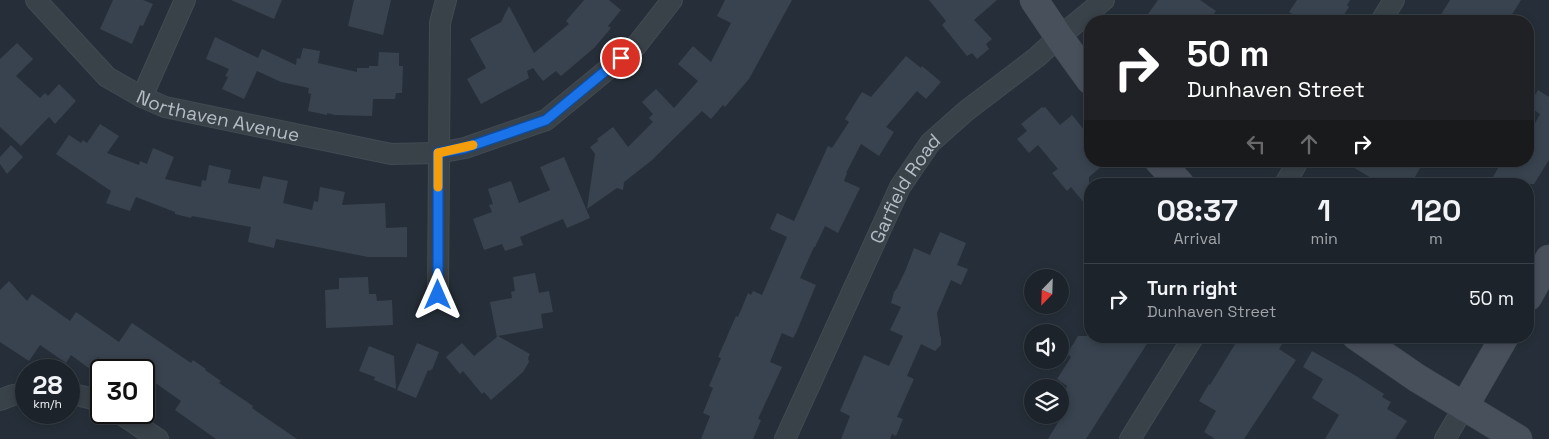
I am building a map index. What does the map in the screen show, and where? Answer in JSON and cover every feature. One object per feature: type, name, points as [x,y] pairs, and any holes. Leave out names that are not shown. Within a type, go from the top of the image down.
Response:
[{"type":"main road","points":[[1034,0],[1084,72]]},
{"type":"main road","points":[[1164,167],[1174,178]]},
{"type":"main road","points":[[1534,286],[1549,259]]},
{"type":"main road","points":[[1366,343],[1417,378],[1518,439]]},
{"type":"main road","points":[[1464,407],[1501,343]]},
{"type":"street","name":"Northaven Avenue","points":[[36,0],[107,77],[164,107],[391,154],[438,153],[465,148],[546,120],[636,46],[672,0]]},
{"type":"street","points":[[142,97],[185,0]]},
{"type":"street","points":[[438,295],[440,23],[446,0]]},
{"type":"street","name":"Garfield Road","points":[[1086,15],[1104,0]]},
{"type":"street","points":[[1385,15],[1394,0]]},
{"type":"street","name":"Garfield Road","points":[[785,439],[900,187],[930,143],[966,111],[1037,57],[1084,16]]},
{"type":"street","points":[[1288,178],[1295,167]]},
{"type":"street","points":[[1130,439],[1190,343]]},
{"type":"street","points":[[0,400],[15,395]]},
{"type":"street","points":[[1445,439],[1464,407]]},
{"type":"street","points":[[136,424],[158,439]]},
{"type":"building","points":[[113,0],[143,0],[153,4],[143,26],[140,25],[132,44],[100,29]]},
{"type":"building","points":[[231,0],[282,0],[274,19]]},
{"type":"building","points":[[354,0],[391,0],[383,35],[348,26]]},
{"type":"building","points":[[584,0],[609,0],[621,10],[608,26],[611,28],[594,48],[561,76],[556,71],[543,81],[533,68],[527,71],[529,78],[481,104],[467,79],[486,68],[470,39],[501,22],[509,6],[534,53],[569,24],[566,21]]},
{"type":"building","points":[[725,0],[792,0],[749,79],[725,107],[723,105],[711,119],[702,111],[651,161],[624,182],[623,190],[617,188],[587,209],[595,154],[590,147],[613,127],[628,147],[653,122],[649,118],[653,114],[642,102],[656,89],[674,108],[698,81],[678,64],[693,46],[711,62],[731,23],[717,16]]},
{"type":"building","points":[[929,0],[997,0],[974,20],[992,39],[986,44],[989,49],[977,59],[972,53],[967,56],[942,25],[946,21]]},
{"type":"building","points":[[1158,0],[1200,0],[1216,11],[1213,15],[1147,15]]},
{"type":"building","points":[[1297,0],[1350,0],[1347,5],[1349,7],[1344,15],[1294,15],[1289,12]]},
{"type":"building","points":[[1450,0],[1521,0],[1512,15],[1441,15]]},
{"type":"building","points":[[215,37],[258,58],[262,49],[296,65],[297,58],[300,59],[303,48],[320,51],[318,63],[357,72],[357,68],[378,66],[379,52],[399,53],[399,66],[403,66],[402,93],[396,93],[395,99],[373,99],[372,116],[327,113],[327,115],[308,111],[311,94],[308,93],[309,88],[281,82],[257,71],[244,99],[222,89],[228,77],[225,76],[229,69],[206,59]]},
{"type":"building","points":[[17,43],[33,59],[16,76],[40,98],[45,93],[48,96],[59,84],[76,101],[55,124],[49,117],[21,146],[0,127],[0,59]]},
{"type":"building","points":[[906,56],[921,68],[922,66],[941,82],[926,99],[917,91],[886,127],[894,132],[879,156],[861,144],[846,173],[844,181],[860,188],[838,233],[825,226],[800,278],[816,285],[796,333],[793,338],[782,333],[770,362],[782,367],[758,419],[761,420],[753,439],[701,439],[710,416],[703,413],[713,388],[709,386],[721,358],[718,357],[748,293],[751,295],[753,291],[762,295],[787,237],[770,229],[777,213],[794,221],[828,146],[832,148],[849,122],[845,119],[862,92],[871,97]]},
{"type":"building","points":[[1538,90],[1549,97],[1549,160],[1534,184],[1534,178],[1492,178],[1499,167],[1534,167],[1534,125],[1540,114],[1534,110],[1534,96]]},
{"type":"building","points":[[1042,107],[1045,107],[1060,125],[1072,115],[1084,130],[1084,167],[1101,167],[1089,178],[1084,178],[1084,203],[1071,187],[1067,191],[1052,173],[1058,169],[1038,145],[1029,153],[1017,139],[1027,131],[1021,124]]},
{"type":"building","points":[[100,124],[119,136],[107,153],[139,165],[140,161],[147,164],[153,148],[174,157],[165,179],[201,187],[202,180],[206,181],[209,165],[231,170],[228,183],[260,189],[263,176],[288,181],[283,203],[312,210],[314,201],[318,202],[320,187],[345,192],[342,205],[385,203],[386,228],[407,227],[407,257],[368,257],[276,239],[274,248],[248,242],[251,227],[175,214],[175,212],[136,197],[130,211],[106,203],[111,191],[56,154],[69,135],[81,143],[83,140],[87,143]]},
{"type":"building","points":[[11,145],[23,157],[7,174],[0,164],[0,157]]},
{"type":"building","points":[[564,157],[590,218],[567,228],[563,219],[520,237],[523,245],[505,251],[502,244],[484,250],[473,219],[492,212],[489,205],[493,204],[488,189],[511,181],[519,203],[550,190],[540,167]]},
{"type":"building","points":[[1353,167],[1421,167],[1414,178],[1371,178]]},
{"type":"building","points":[[940,232],[966,243],[957,265],[968,269],[961,285],[951,280],[937,313],[941,345],[935,351],[921,344],[907,376],[914,379],[897,417],[903,419],[896,436],[892,434],[890,439],[841,439],[850,416],[840,411],[864,355],[889,366],[903,336],[890,330],[901,307],[891,303],[914,248],[930,255]]},
{"type":"building","points":[[535,273],[539,293],[549,291],[553,312],[541,314],[543,328],[498,336],[530,354],[529,362],[523,372],[491,400],[484,392],[482,394],[463,371],[460,374],[446,357],[462,343],[474,356],[497,337],[490,302],[512,298],[511,292],[515,291],[513,277]]},
{"type":"building","points":[[368,277],[369,294],[376,294],[377,301],[392,300],[393,325],[326,328],[325,290],[339,289],[339,278]]},
{"type":"building","points":[[9,281],[27,301],[32,294],[70,321],[76,312],[119,342],[132,323],[191,363],[193,360],[206,369],[221,381],[219,383],[297,439],[216,439],[175,410],[181,401],[155,383],[155,359],[101,359],[98,357],[97,359],[90,359],[90,369],[80,362],[80,359],[71,355],[68,359],[60,359],[40,345],[30,359],[26,359],[0,342],[0,290]]},
{"type":"building","points":[[1078,336],[1084,336],[1084,343],[1148,343],[1086,439],[1048,439],[1057,424],[1069,424],[1069,379],[1057,379],[1063,369],[1069,369],[1071,357],[1069,351]]},
{"type":"building","points":[[417,343],[439,352],[432,370],[428,370],[416,398],[397,390]]},
{"type":"building","points":[[1236,343],[1283,343],[1279,349],[1296,360],[1244,439],[1215,439],[1204,432],[1216,411],[1199,401]]},
{"type":"building","points":[[369,346],[394,356],[396,389],[374,380],[375,377],[359,371]]},
{"type":"building","points":[[1312,351],[1384,394],[1382,397],[1391,402],[1387,409],[1407,421],[1395,439],[1325,439],[1339,415],[1312,398],[1323,379],[1303,367]]},
{"type":"slow traffic","points":[[438,187],[438,153],[473,145]]},
{"type":"route","points":[[438,295],[438,153],[465,148],[546,120],[621,58]]}]
